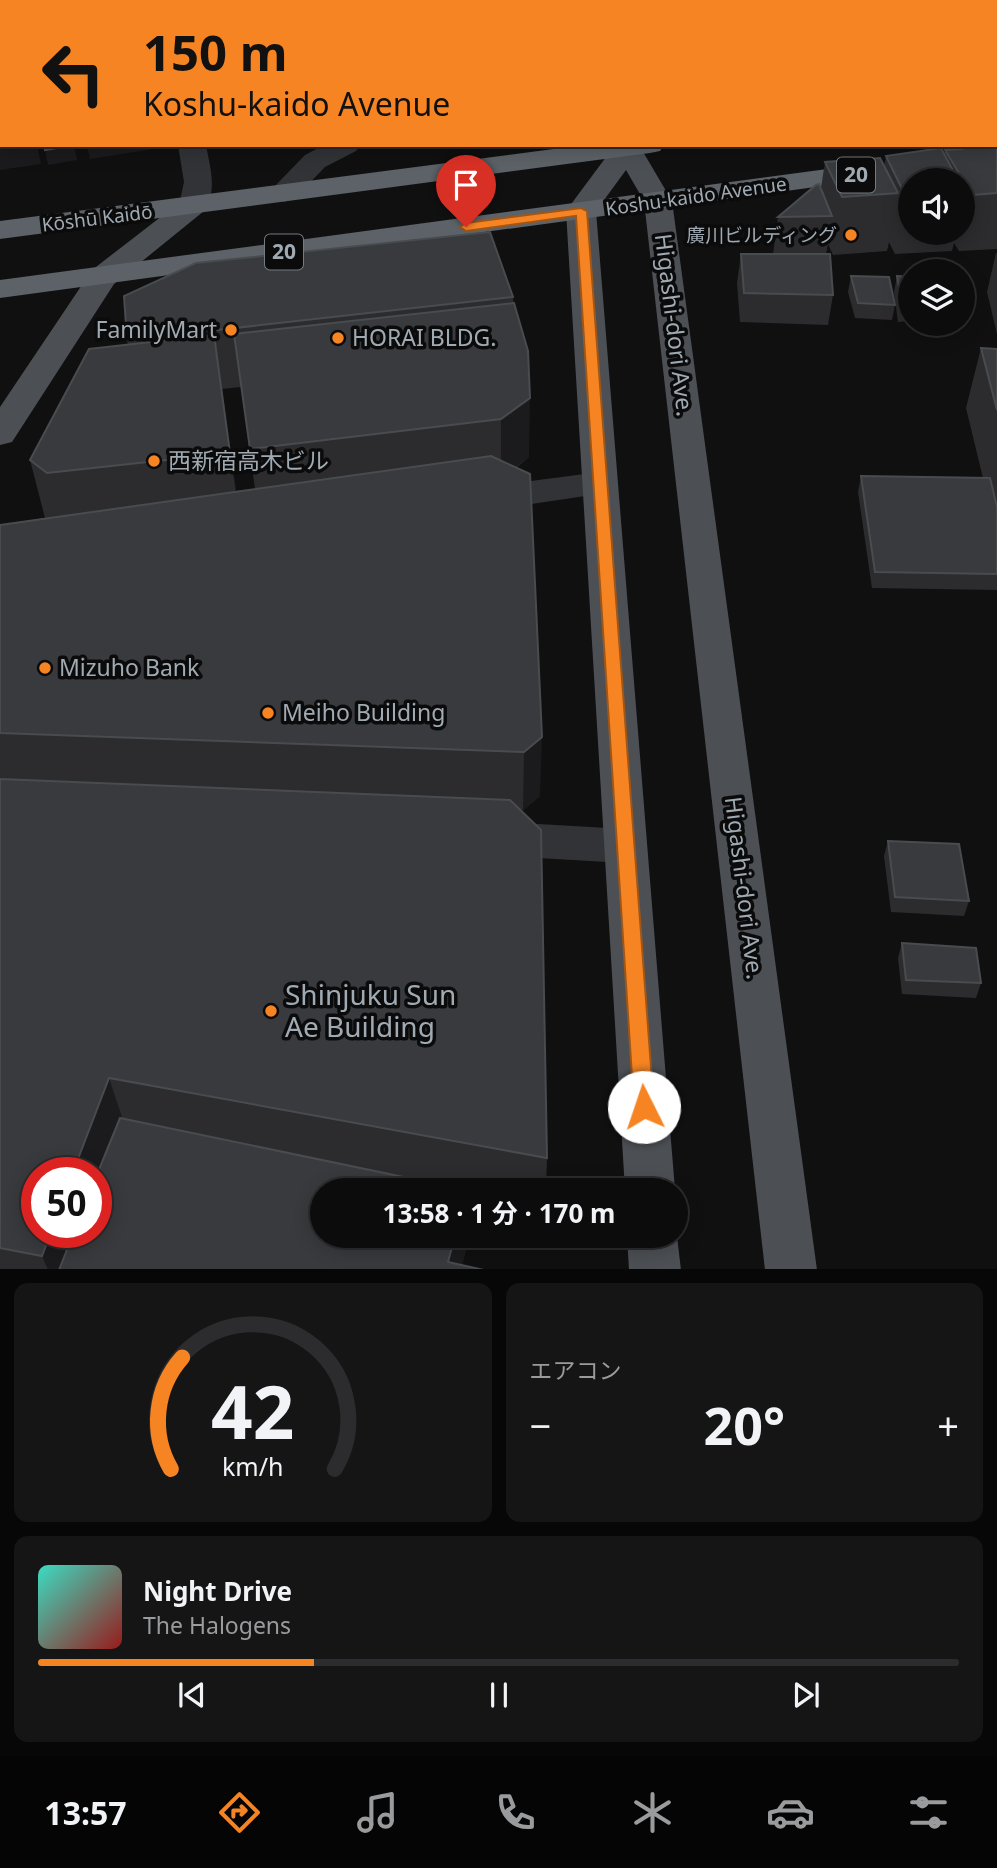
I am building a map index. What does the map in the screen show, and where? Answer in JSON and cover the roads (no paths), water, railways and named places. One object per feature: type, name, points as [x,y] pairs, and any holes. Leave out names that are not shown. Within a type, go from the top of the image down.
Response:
[{"type":"highway","points":[[194,205],[627,147]]},
{"type":"highway","name":"Koshu-kaido Avenue","points":[[103,276],[898,169]]},
{"type":"highway","name":"Kōshū Kaidō","points":[[0,230],[194,205]]},
{"type":"highway","name":"20","points":[[0,289],[103,276]]},
{"type":"main road","points":[[633,147],[581,211],[649,1178]]},
{"type":"main road","name":"Higashi-dori Ave.","points":[[634,147],[658,201],[791,1269]]},
{"type":"main road","points":[[0,435],[64,332],[103,276],[194,205]]},
{"type":"main road","points":[[654,1248],[655,1269]]},
{"type":"street","points":[[192,147],[198,182],[194,205]]},
{"type":"street","points":[[284,193],[315,161],[342,147]]},
{"type":"street","points":[[451,503],[600,484]]},
{"type":"street","points":[[445,836],[625,846]]},
{"type":"place","name":"廣川ビルディング","points":[[851,235]]},
{"type":"place","name":"FamilyMart","points":[[231,330]]},
{"type":"place","name":"HORAI BLDG.","points":[[338,338]]},
{"type":"place","name":"西新宿高木ビル","points":[[154,461]]},
{"type":"place","name":"Mizuho Bank","points":[[45,668]]},
{"type":"place","name":"Meiho Building","points":[[268,713]]},
{"type":"place","name":"Shinjuku Sun Ae Building","points":[[271,1011]]}]
